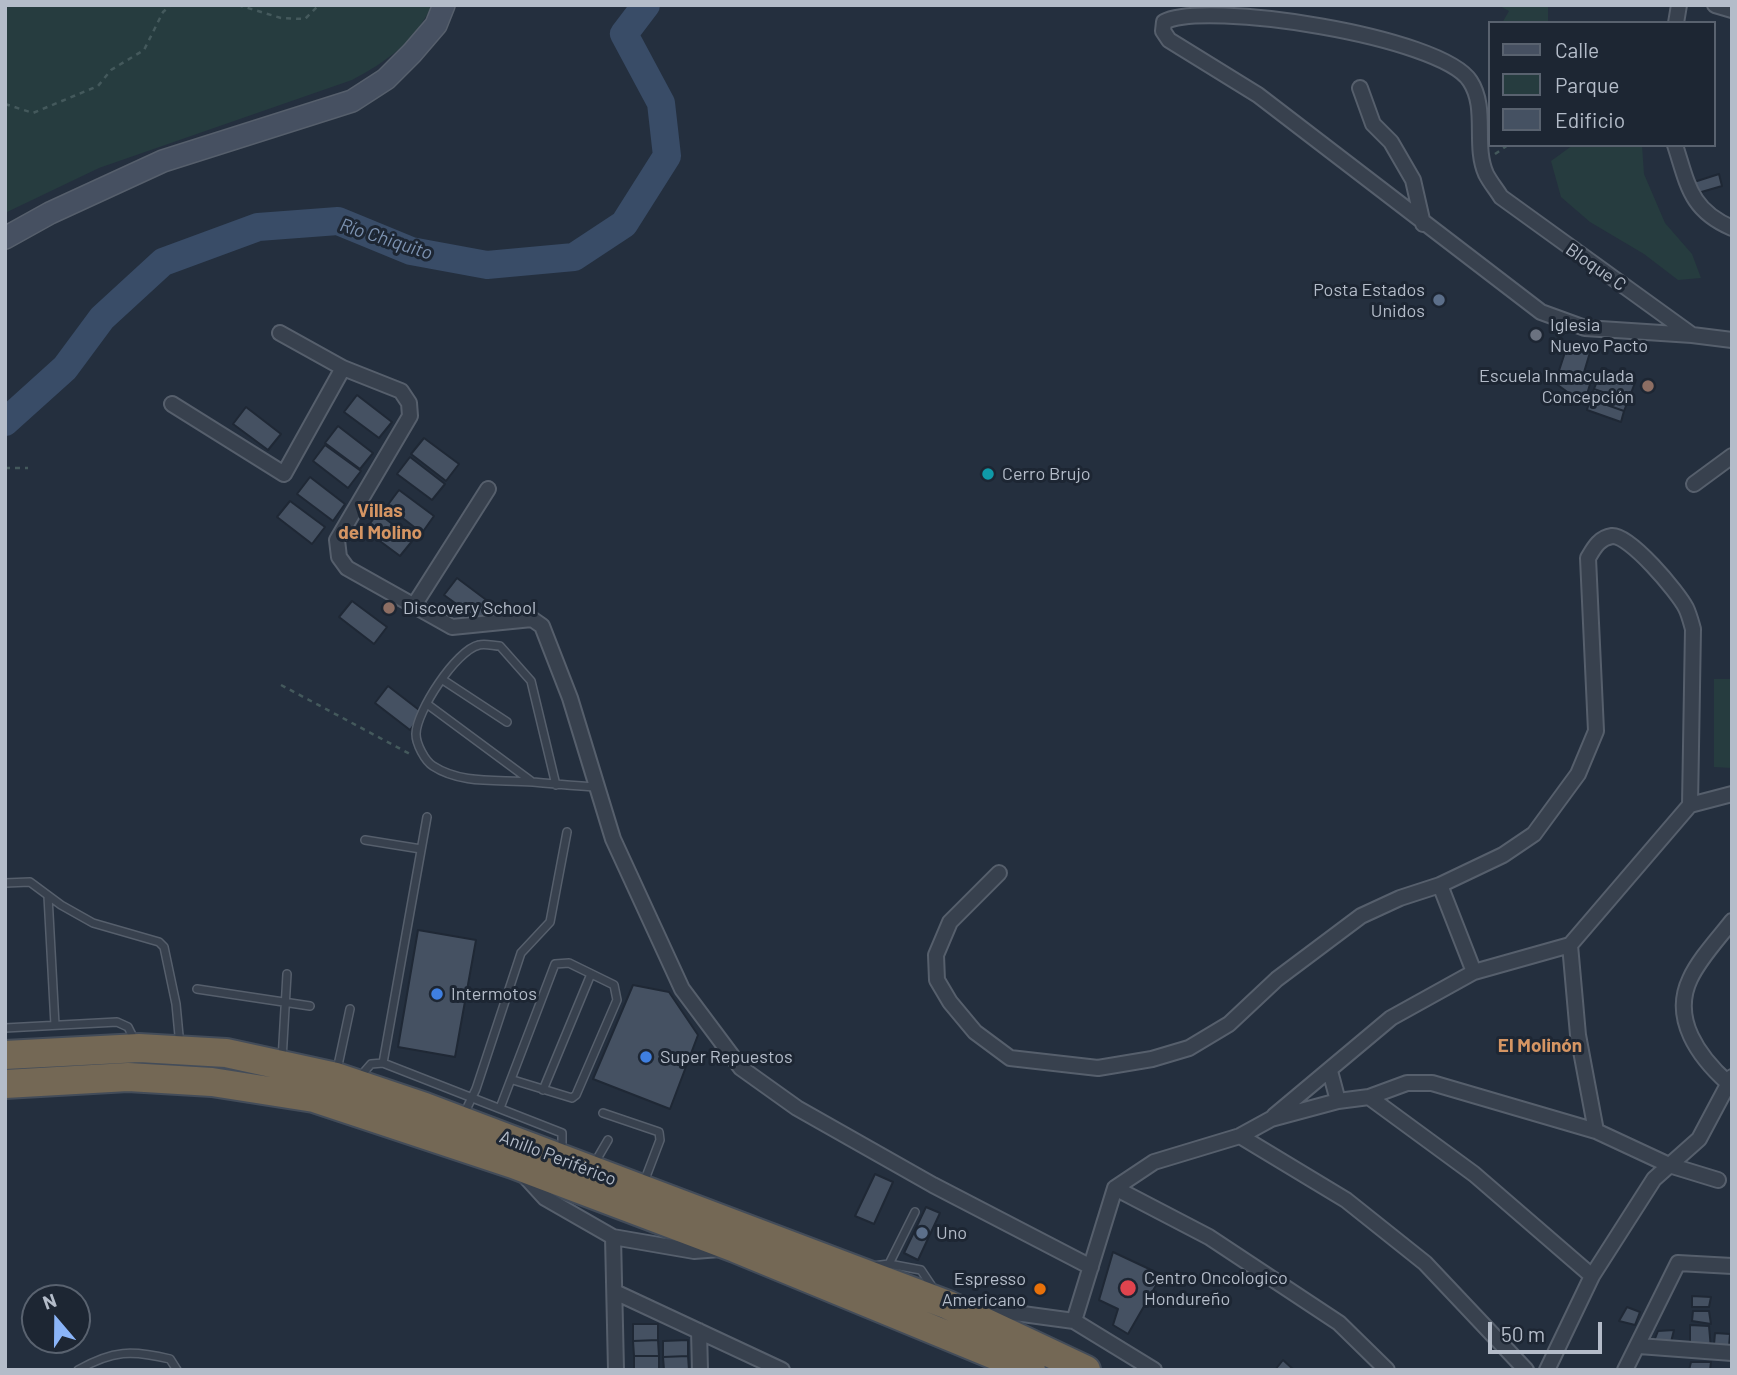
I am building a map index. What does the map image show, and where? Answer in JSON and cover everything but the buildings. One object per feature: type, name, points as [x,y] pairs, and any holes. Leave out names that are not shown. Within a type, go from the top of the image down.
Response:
[{"type":"highway","name":"Anillo Periférico","points":[[5,1055],[139,1048],[226,1053],[345,1080],[944,1303],[1086,1370]]},
{"type":"highway","name":"Anillo Periférico","points":[[5,1084],[128,1077],[212,1082],[314,1098],[513,1164],[735,1248],[1031,1370]]},
{"type":"main road","points":[[5,238],[50,213],[163,161],[352,101],[386,79],[412,53],[436,24],[444,5]]},
{"type":"street","points":[[1715,5],[1732,10]]},
{"type":"street","name":"Bloque C","points":[[1423,225],[1258,95],[1169,40],[1163,31],[1164,22],[1179,12],[1192,10],[1265,11],[1304,15],[1386,38],[1441,59],[1470,79],[1477,97],[1486,174],[1501,197],[1692,335],[1732,340]]},
{"type":"street","points":[[1360,88],[1373,124],[1391,142],[1413,180],[1423,225],[1541,312],[1559,320],[1585,328],[1692,335]]},
{"type":"street","points":[[1676,147],[1693,199],[1703,212],[1732,228]]},
{"type":"street","points":[[280,333],[343,368],[401,391],[409,403],[410,416],[337,540],[339,557],[347,568],[452,627],[532,619],[542,626],[570,698],[613,839],[682,989],[741,1068],[820,1121],[933,1185],[1091,1267]]},
{"type":"street","points":[[172,404],[284,474],[343,368]]},
{"type":"street","points":[[1694,484],[1732,456]]},
{"type":"street","points":[[413,607],[488,489]]},
{"type":"street","points":[[999,873],[950,922],[936,955],[937,980],[950,1002],[975,1032],[1010,1058],[1098,1068],[1152,1059],[1189,1048],[1229,1024],[1307,954],[1361,916],[1400,898],[1440,885],[1503,855],[1534,834],[1578,774],[1596,731],[1588,558],[1598,543],[1610,537],[1621,537],[1639,551],[1686,607],[1693,629],[1690,804]]},
{"type":"street","points":[[1074,1321],[1115,1188],[1154,1162],[1240,1136],[1270,1119],[1391,1018],[1474,972],[1570,945],[1690,804],[1732,794]]},
{"type":"street","points":[[1440,885],[1474,972]]},
{"type":"street","points":[[1547,1370],[1592,1276],[1654,1179],[1699,1139],[1730,1080],[1705,1062],[1693,1045],[1683,1000],[1690,977],[1732,921]]},
{"type":"street","points":[[1570,945],[1578,1035],[1596,1131]]},
{"type":"street","points":[[1330,1071],[1338,1101]]},
{"type":"street","points":[[1270,1119],[1338,1101],[1368,1097],[1407,1083],[1432,1083],[1596,1131],[1669,1165],[1718,1180]]},
{"type":"street","points":[[1368,1097],[1454,1158],[1592,1276]]},
{"type":"street","points":[[1240,1136],[1346,1200],[1424,1263],[1526,1370]]},
{"type":"street","points":[[513,1164],[545,1198],[613,1237],[694,1251],[735,1248]]},
{"type":"street","points":[[1115,1188],[1209,1237],[1328,1316],[1387,1370]]},
{"type":"street","points":[[613,1237],[616,1370]]},
{"type":"street","points":[[1625,1370],[1678,1264],[1732,1266]]},
{"type":"street","points":[[615,1292],[782,1370]]},
{"type":"street","points":[[944,1303],[1074,1321],[1154,1370]]},
{"type":"street","points":[[699,1331],[700,1370]]},
{"type":"street","points":[[1639,1346],[1732,1353]]},
{"type":"lane","points":[[556,785],[531,681],[500,646],[479,644],[464,652],[453,662],[427,704],[415,731],[416,743],[432,766],[468,779],[532,782],[556,785],[598,787]]},
{"type":"lane","points":[[443,680],[507,722]]},
{"type":"lane","points":[[427,704],[532,782]]},
{"type":"lane","points":[[383,1063],[427,817]]},
{"type":"lane","points":[[460,1121],[474,1096],[521,953],[551,922],[567,832]]},
{"type":"lane","points":[[365,839],[421,849]]},
{"type":"lane","points":[[5,883],[30,882],[93,923],[159,942],[164,947],[176,1004],[180,1050]]},
{"type":"lane","points":[[48,896],[55,1025]]},
{"type":"lane","points":[[500,1108],[513,1080],[555,964],[569,963],[614,985],[617,1000],[576,1095],[572,1098],[513,1080]]},
{"type":"lane","points":[[281,1064],[287,974]]},
{"type":"lane","points":[[543,1090],[591,974]]},
{"type":"lane","points":[[198,989],[310,1006]]},
{"type":"lane","points":[[345,1080],[350,1009]]},
{"type":"lane","points":[[5,1028],[117,1022],[128,1027],[139,1048]]},
{"type":"lane","points":[[345,1080],[371,1064],[383,1063],[474,1096],[562,1133],[564,1140],[560,1159]]},
{"type":"lane","points":[[603,1113],[659,1132],[660,1140],[641,1189]]},
{"type":"lane","points":[[590,1170],[608,1140]]},
{"type":"lane","points":[[888,1264],[915,1212]]},
{"type":"lane","points":[[859,1272],[874,1265],[888,1264],[921,1270],[944,1303]]},
{"type":"lane","points":[[78,1370],[108,1355],[138,1352],[170,1359],[177,1370]]},
{"type":"path","points":[[5,104],[33,113],[98,86],[111,70],[144,50],[163,12],[171,5]]},
{"type":"path","points":[[238,5],[294,20],[305,19],[319,5]]},
{"type":"path","points":[[5,468],[28,468]]},
{"type":"path","points":[[281,685],[432,766]]},
{"type":"green space","points":[[5,5],[432,5],[417,30],[398,50],[352,80],[99,168],[5,213]]},
{"type":"green space","points":[[1498,5],[1548,5],[1548,21],[1503,21],[1509,11]]},
{"type":"green space","points":[[1570,147],[1642,147],[1644,174],[1665,223],[1692,254],[1701,278],[1678,280],[1644,254],[1590,222],[1561,197],[1551,161]]},
{"type":"green space","points":[[1714,679],[1732,679],[1732,768],[1714,767]]},
{"type":"waterway","name":"Río Chiquito","points":[[5,422],[65,368],[102,318],[163,262],[258,227],[338,221],[411,251],[487,265],[574,257],[624,224],[667,156],[661,103],[624,34],[646,5]]},
{"type":"place","name":"Posta Estados Unidos","points":[[1439,300]]},
{"type":"place","name":"Iglesia Nuevo Pacto","points":[[1536,335]]},
{"type":"place","name":"Escuela Inmaculada Concepción","points":[[1648,386]]},
{"type":"place","name":"Cerro Brujo","points":[[988,474]]},
{"type":"place","name":"Discovery School","points":[[389,608]]},
{"type":"place","name":"Intermotos","points":[[437,994]]},
{"type":"place","name":"Super Repuestos","points":[[646,1057]]},
{"type":"place","name":"Uno","points":[[922,1233]]},
{"type":"place","name":"Centro Oncologico Hondureño","points":[[1128,1288]]},
{"type":"place","name":"Espresso Americano","points":[[1040,1289]]},
{"type":"district","name":"Villas del Molino","points":[[380,522]]},
{"type":"district","name":"El Molinón","points":[[1540,1046]]}]
